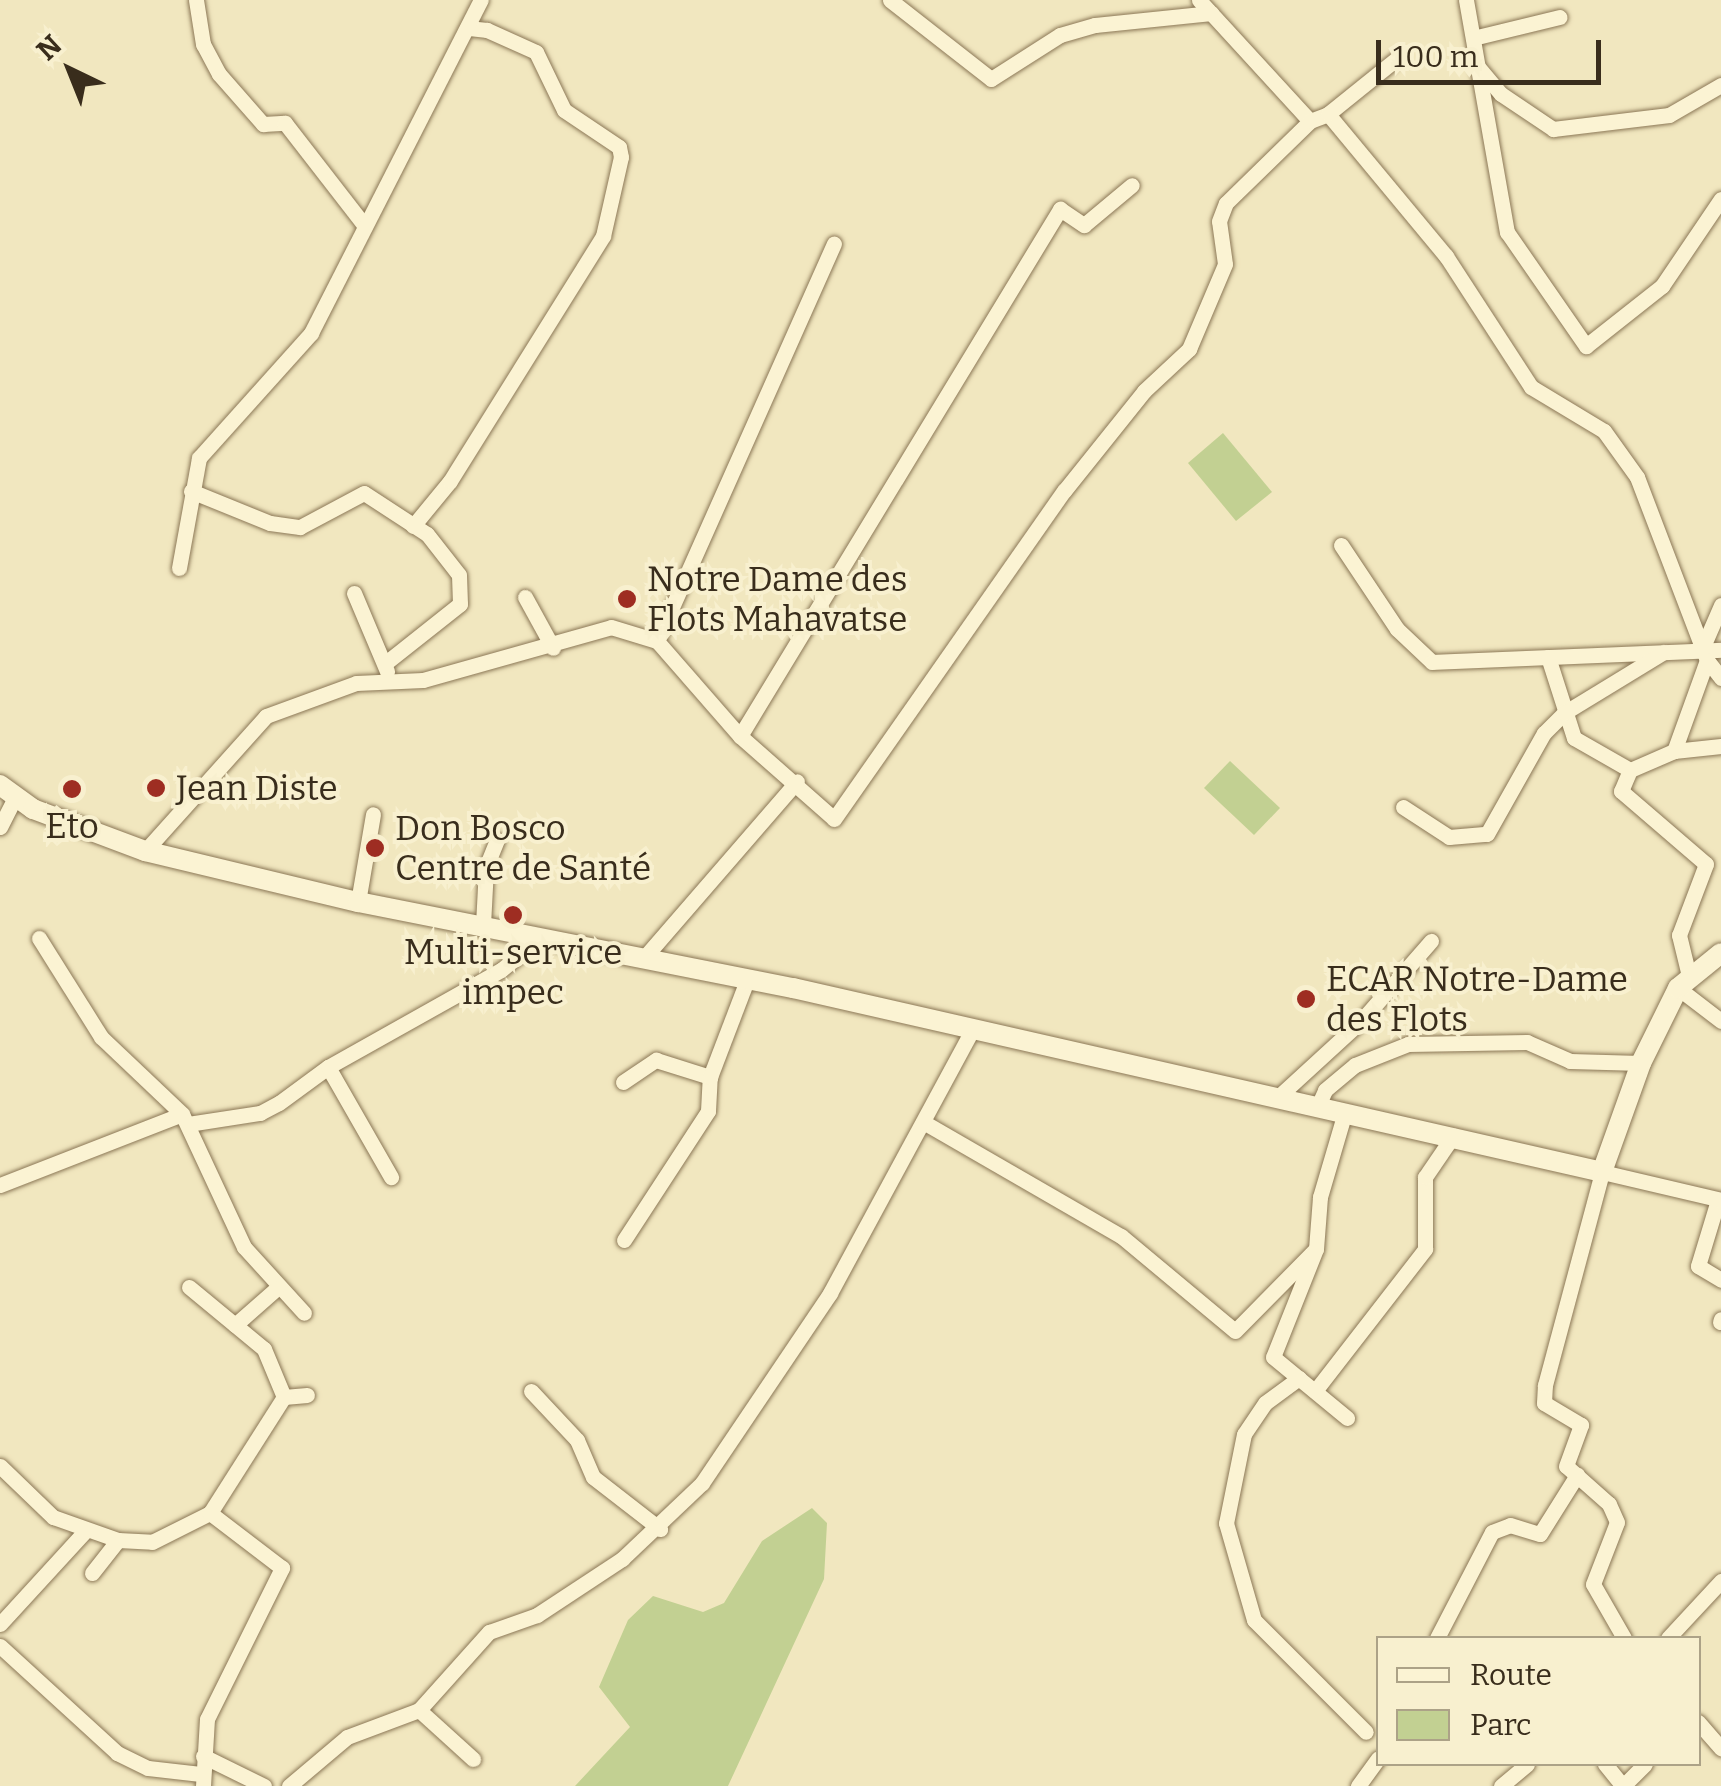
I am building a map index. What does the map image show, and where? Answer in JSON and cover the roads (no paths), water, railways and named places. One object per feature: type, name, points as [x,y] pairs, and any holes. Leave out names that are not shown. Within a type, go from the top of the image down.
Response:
[{"type":"street","points":[[196,0],[203,44],[219,74],[263,124],[285,123],[364,225]]},
{"type":"street","points":[[180,568],[199,458],[312,333],[481,0]]},
{"type":"street","points":[[890,0],[990,79],[1060,35],[1095,24],[1211,13]]},
{"type":"street","points":[[1199,0],[1310,120]]},
{"type":"street","points":[[1466,0],[1507,232],[1586,346],[1662,286],[1721,199]]},
{"type":"street","points":[[1473,38],[1560,17]]},
{"type":"street","points":[[413,526],[450,481],[603,236],[621,157],[619,147],[564,110],[536,52],[487,30],[467,28]]},
{"type":"street","points":[[145,851],[266,716],[356,683],[423,680],[553,648],[611,627],[656,641],[740,736],[797,780],[834,819],[1064,490],[1144,391],[1189,349],[1225,264],[1219,221],[1226,203],[1310,120],[1328,114],[1400,56]]},
{"type":"street","points":[[1480,68],[1502,94],[1554,129],[1669,115],[1721,85]]},
{"type":"street","points":[[1328,114],[1446,256],[1531,387],[1604,431],[1626,458],[1721,678]]},
{"type":"street","points":[[740,736],[1060,208],[1084,225],[1132,185]]},
{"type":"street","points":[[656,641],[834,244]]},
{"type":"street","points":[[191,491],[270,523],[300,527],[364,493],[413,526],[459,575],[460,604],[446,622],[388,661]]},
{"type":"street","points":[[1341,545],[1396,629],[1432,662],[1666,651],[1710,653]]},
{"type":"street","points":[[354,593],[388,661],[386,680]]},
{"type":"street","points":[[525,598],[553,648]]},
{"type":"street","points":[[1674,751],[1710,653],[1721,606]]},
{"type":"street","points":[[1403,807],[1449,837],[1487,834],[1512,798],[1524,764],[1564,713],[1666,651]]},
{"type":"street","points":[[1548,658],[1564,713],[1583,747],[1630,770]]},
{"type":"street","points":[[1721,746],[1674,751],[1630,770],[1621,791],[1624,800],[1706,864],[1679,935],[1683,982],[1721,1021]]},
{"type":"street","points":[[643,959],[797,780]]},
{"type":"street","points":[[0,827],[8,791],[78,829],[145,851],[358,902],[973,1029],[1454,1136],[1719,1200],[1698,1266],[1721,1280]]},
{"type":"street","points":[[358,902],[373,814]]},
{"type":"street","points":[[484,925],[486,867],[496,840]]},
{"type":"street","points":[[39,938],[101,1037],[185,1119],[244,1247],[276,1289],[304,1313]]},
{"type":"street","points":[[0,1184],[185,1119],[260,1113],[328,1067],[502,970],[540,938]]},
{"type":"street","points":[[1278,1097],[1362,1020],[1431,941]]},
{"type":"street","points":[[1623,1636],[1592,1584],[1618,1522],[1609,1504],[1566,1466],[1581,1425],[1544,1403],[1545,1384],[1602,1172],[1642,1063],[1683,982],[1721,954]]},
{"type":"street","points":[[624,1240],[695,1136],[712,1100],[710,1077],[747,980]]},
{"type":"street","points":[[290,1786],[347,1737],[420,1710],[489,1632],[537,1615],[660,1529],[702,1483],[786,1359],[925,1124],[973,1029]]},
{"type":"street","points":[[1318,1106],[1325,1090],[1355,1065],[1408,1044],[1527,1042],[1570,1062],[1642,1063]]},
{"type":"street","points":[[623,1082],[656,1060],[710,1077]]},
{"type":"street","points":[[328,1067],[391,1177]]},
{"type":"street","points":[[1344,1112],[1320,1197],[1316,1248],[1273,1350],[1299,1378],[1347,1418]]},
{"type":"street","points":[[925,1124],[1121,1236],[1234,1331],[1316,1248]]},
{"type":"street","points":[[1315,1391],[1425,1249],[1425,1177],[1454,1136]]},
{"type":"street","points":[[189,1287],[264,1349],[284,1397]]},
{"type":"street","points":[[235,1325],[276,1289]]},
{"type":"street","points":[[1299,1378],[1265,1403],[1244,1434],[1226,1523],[1254,1620],[1366,1732]]},
{"type":"street","points":[[530,1391],[576,1440],[593,1477],[660,1529]]},
{"type":"street","points":[[284,1397],[308,1396]]},
{"type":"street","points":[[0,1466],[53,1517],[118,1540],[152,1542],[210,1513],[284,1397]]},
{"type":"street","points":[[1438,1636],[1492,1532],[1510,1526],[1540,1534],[1576,1475]]},
{"type":"street","points":[[0,1646],[117,1753],[148,1768],[202,1780],[207,1719],[282,1568],[210,1513]]},
{"type":"street","points":[[0,1624],[86,1530]]},
{"type":"street","points":[[92,1572],[118,1540]]},
{"type":"street","points":[[1670,1636],[1721,1580]]},
{"type":"street","points":[[420,1710],[473,1759]]},
{"type":"street","points":[[1701,1725],[1721,1748]]},
{"type":"street","points":[[203,1756],[264,1786]]},
{"type":"street","points":[[1358,1786],[1376,1761]]},
{"type":"street","points":[[1501,1786],[1525,1766]]},
{"type":"street","points":[[1607,1766],[1623,1786],[1644,1766]]},
{"type":"place","name":"Notre Dame des Flots Mahavatse","points":[[627,599]]},
{"type":"place","name":"Jean Diste","points":[[156,788]]},
{"type":"place","name":"Eto","points":[[72,789]]},
{"type":"place","name":"Don Bosco Centre de Santé","points":[[375,848]]},
{"type":"place","name":"Multi-service impec","points":[[513,915]]},
{"type":"place","name":"ECAR Notre-Dame des Flots","points":[[1306,999]]}]
